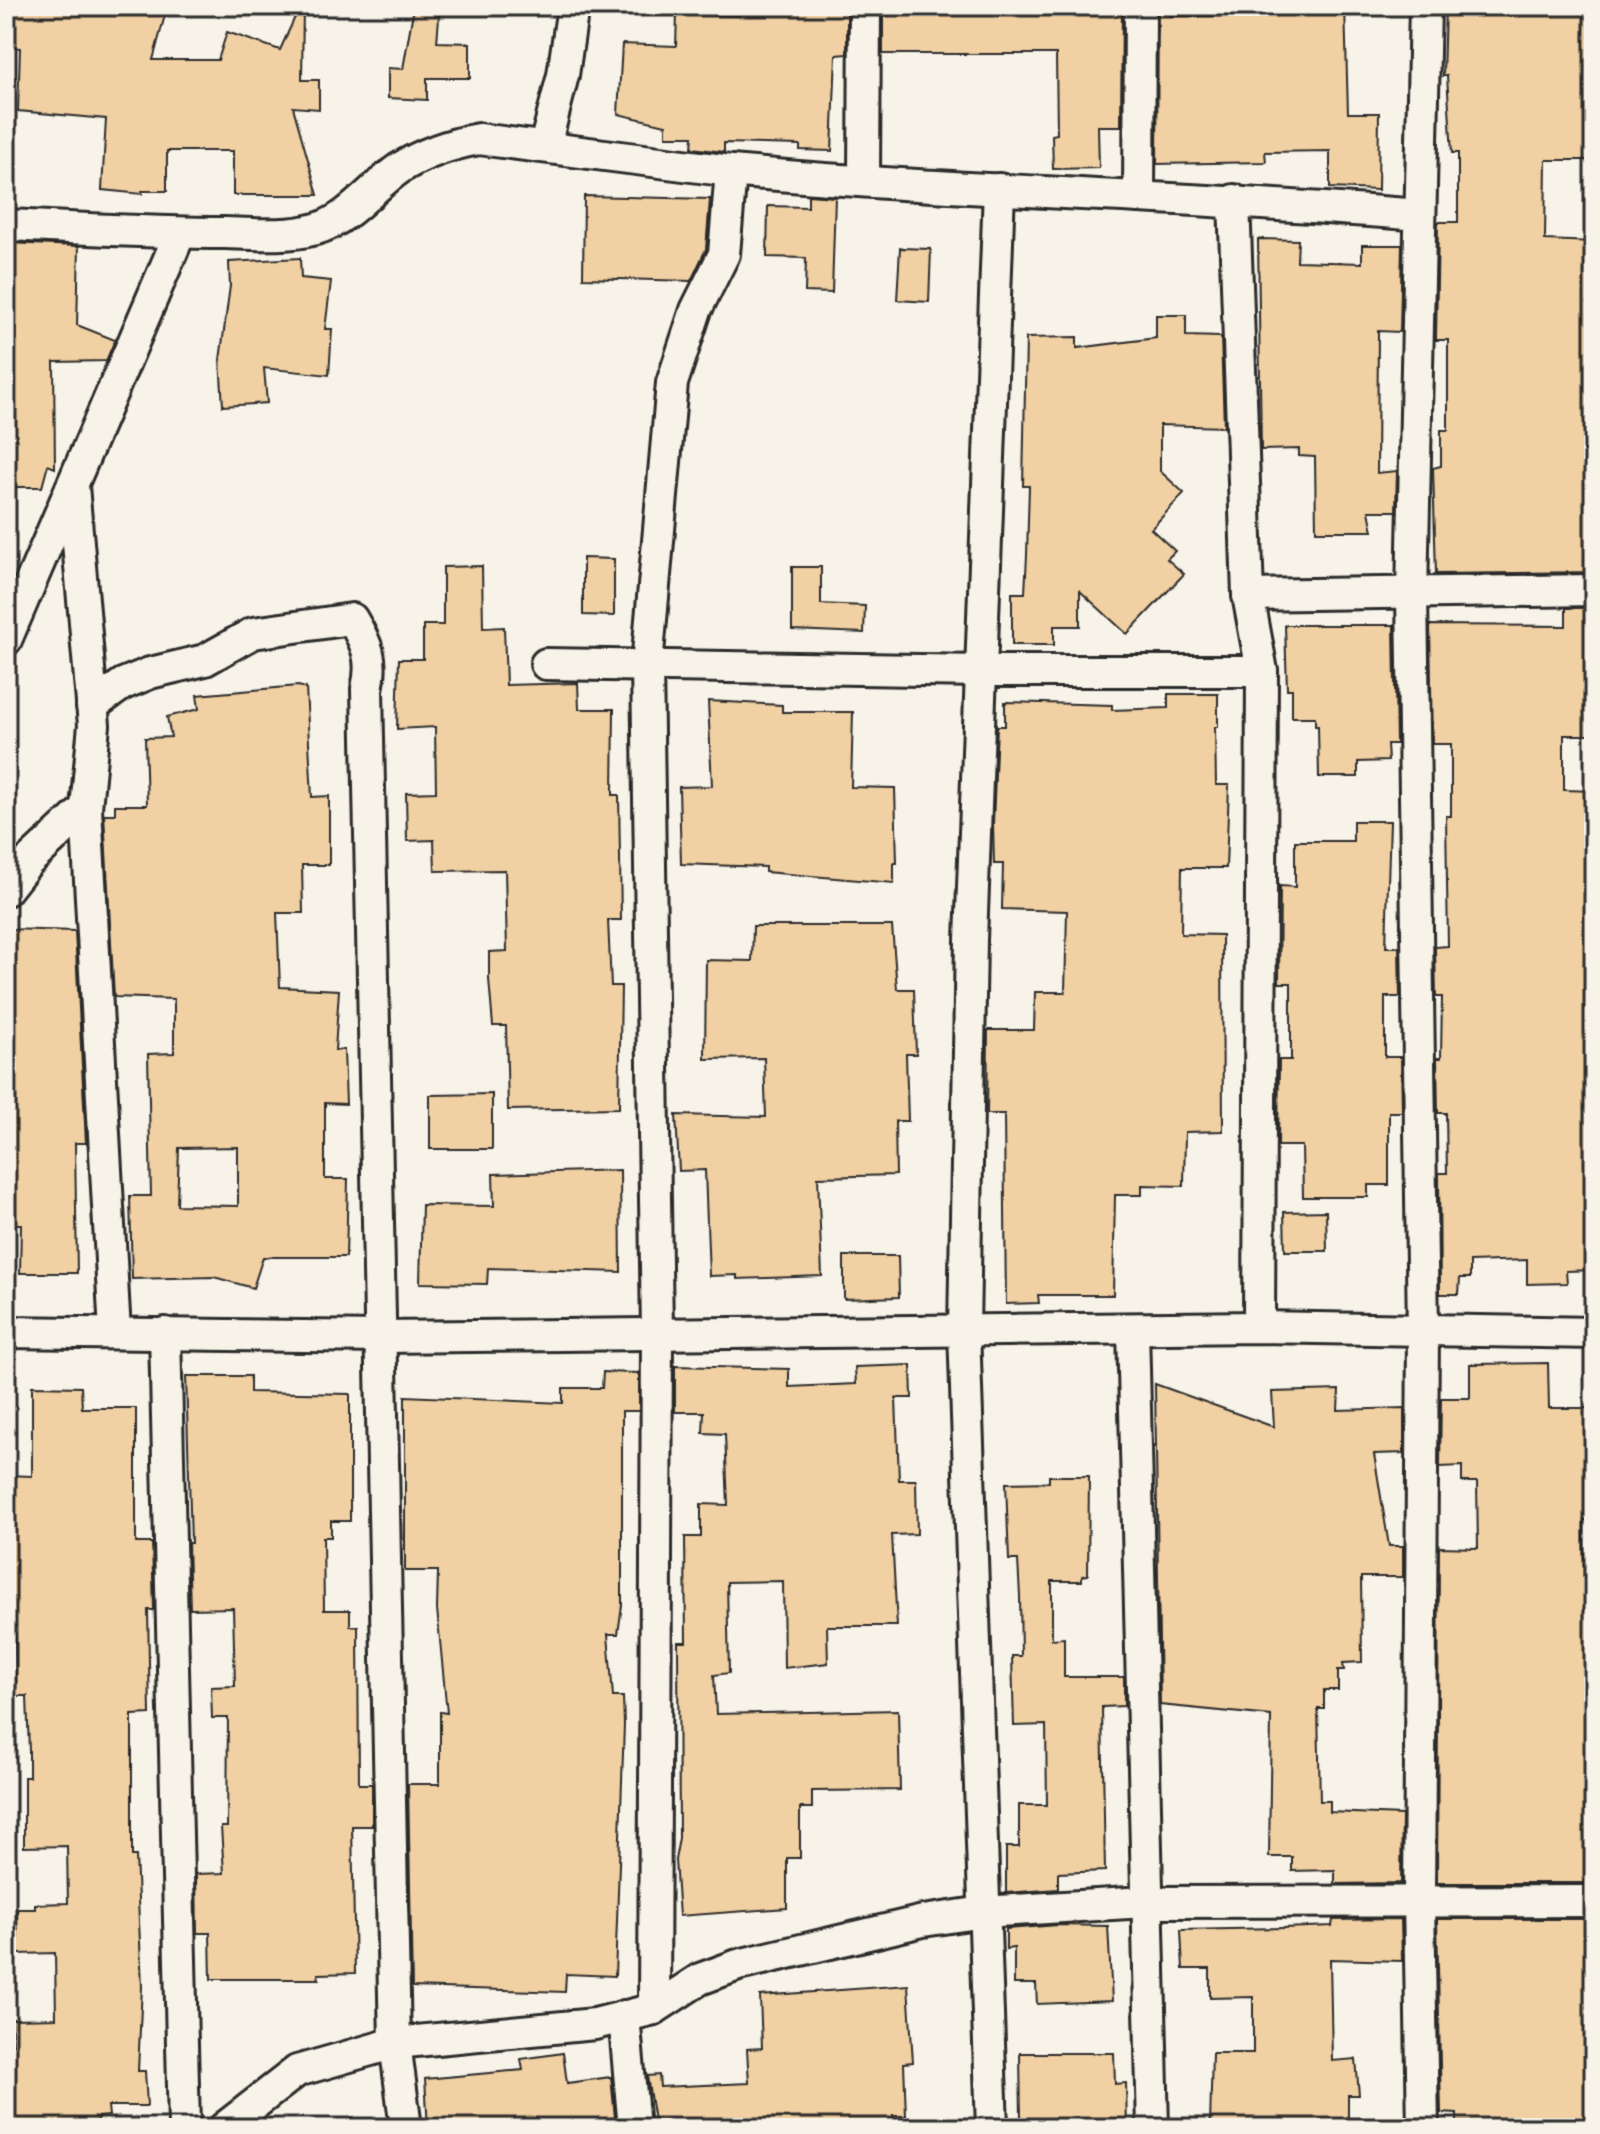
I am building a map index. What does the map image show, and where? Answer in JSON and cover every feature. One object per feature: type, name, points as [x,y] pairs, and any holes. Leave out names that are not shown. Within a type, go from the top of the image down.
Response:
[{"type":"street","points":[[545,146],[563,75],[573,6]]},
{"type":"street","points":[[864,180],[865,6]]},
{"type":"street","points":[[1139,197],[1140,6]]},
{"type":"street","points":[[1423,2128],[1419,1900],[1423,1331],[1412,594],[1425,6]]},
{"type":"street","points":[[6,225],[180,233],[290,234],[319,229],[340,217],[399,169],[451,144],[479,139],[731,171],[999,189],[1234,200],[1420,215]]},
{"type":"street","points":[[654,2009],[657,1332],[647,665],[672,383],[696,310],[724,254],[731,171]]},
{"type":"street","points":[[992,2128],[964,1330],[971,940],[999,189]]},
{"type":"street","points":[[1234,200],[1248,595],[1262,671],[1259,1327]]},
{"type":"street","points":[[6,640],[180,233]]},
{"type":"street","points":[[73,486],[94,743],[86,808],[115,1333]]},
{"type":"street","points":[[1248,595],[1594,590]]},
{"type":"street","points":[[92,706],[123,684],[150,673],[205,660],[253,633],[352,619],[370,649],[372,670],[367,689],[395,2043],[406,2128]]},
{"type":"street","points":[[546,664],[981,671],[1262,671]]},
{"type":"street","points":[[6,890],[28,862],[86,808]]},
{"type":"street","points":[[6,1332],[382,1337],[1259,1327],[1594,1333]]},
{"type":"street","points":[[1133,1329],[1153,2128]]},
{"type":"street","points":[[165,1333],[184,2128]]},
{"type":"street","points":[[224,2128],[297,2071],[395,2043],[595,2024],[654,2009],[700,1979],[738,1965],[923,1921],[983,1912],[1145,1902],[1594,1901]]},
{"type":"street","points":[[624,2016],[634,2128]]},
{"type":"building","points":[[6,6],[148,6],[147,10],[165,15],[153,60],[218,60],[227,32],[280,50],[300,6],[303,6],[302,80],[319,80],[319,109],[293,107],[318,195],[233,195],[233,151],[167,151],[167,191],[142,191],[142,194],[102,190],[106,119],[18,111],[20,48],[6,46]]},
{"type":"building","points":[[414,6],[440,6],[437,42],[470,43],[470,78],[427,78],[427,100],[388,98],[388,68],[403,69]]},
{"type":"building","points":[[740,6],[847,6],[847,54],[836,55],[832,151],[800,150],[800,145],[724,143],[724,152],[692,148],[693,136],[666,136],[666,125],[618,114],[622,44],[676,46],[677,14],[739,16]]},
{"type":"building","points":[[883,6],[1122,6],[1121,126],[1098,126],[1099,168],[1053,169],[1052,135],[1057,134],[1056,54],[883,54]]},
{"type":"building","points":[[1158,6],[1169,6],[1170,16],[1245,16],[1248,6],[1345,6],[1348,113],[1379,113],[1378,190],[1330,188],[1330,151],[1265,152],[1266,162],[1157,164]]},
{"type":"building","points":[[1445,6],[1594,6],[1594,122],[1590,122],[1590,160],[1546,160],[1545,240],[1594,242],[1594,572],[1436,574],[1433,468],[1441,466],[1441,430],[1448,430],[1448,340],[1436,340],[1438,222],[1458,222],[1458,153],[1452,153],[1447,76],[1443,76]]},
{"type":"building","points":[[808,195],[835,197],[832,293],[805,292],[806,258],[767,257],[768,206],[808,207]]},
{"type":"building","points":[[584,196],[710,199],[706,249],[691,281],[583,278]]},
{"type":"building","points":[[1258,239],[1298,240],[1297,261],[1362,263],[1362,245],[1402,245],[1400,332],[1378,331],[1377,473],[1397,471],[1396,511],[1369,511],[1373,531],[1316,531],[1315,457],[1299,456],[1299,449],[1261,450]]},
{"type":"building","points":[[6,243],[79,246],[77,325],[115,340],[106,361],[54,362],[55,468],[48,465],[42,487],[6,487]]},
{"type":"building","points":[[900,248],[931,249],[929,302],[897,300]]},
{"type":"building","points":[[300,258],[301,278],[331,281],[325,329],[332,329],[329,375],[264,368],[267,403],[223,406],[220,360],[230,286],[229,262]]},
{"type":"building","points":[[1156,315],[1186,315],[1186,336],[1221,337],[1224,427],[1160,425],[1160,471],[1184,493],[1151,529],[1175,551],[1167,559],[1184,574],[1127,634],[1080,591],[1080,626],[1054,626],[1054,645],[1012,645],[1012,593],[1025,593],[1027,555],[1029,486],[1023,486],[1026,338],[1077,337],[1077,348],[1156,338]]},
{"type":"building","points":[[583,558],[614,559],[614,616],[583,615]]},
{"type":"building","points":[[482,566],[483,628],[504,627],[506,685],[578,683],[579,709],[614,709],[613,795],[619,795],[621,920],[608,920],[611,986],[621,986],[619,1108],[508,1110],[506,1026],[493,1026],[489,979],[489,952],[507,951],[505,870],[435,871],[434,840],[407,841],[406,793],[436,792],[435,727],[397,729],[399,659],[423,659],[423,625],[443,625],[443,567]]},
{"type":"building","points":[[792,567],[821,567],[821,604],[865,606],[864,633],[792,630]]},
{"type":"building","points":[[1566,608],[1594,608],[1594,735],[1564,735],[1564,790],[1594,791],[1594,1270],[1566,1271],[1567,1283],[1527,1284],[1527,1260],[1470,1262],[1470,1278],[1460,1278],[1459,1294],[1440,1294],[1439,1173],[1447,1173],[1446,1113],[1438,1113],[1437,1058],[1441,1058],[1442,997],[1436,997],[1435,947],[1448,946],[1446,816],[1451,816],[1451,744],[1432,744],[1430,625],[1566,626]]},
{"type":"building","points":[[1285,625],[1394,625],[1396,744],[1387,744],[1388,761],[1358,762],[1358,777],[1319,777],[1315,717],[1292,717],[1292,689],[1287,689]]},
{"type":"building","points":[[298,686],[306,688],[312,797],[329,796],[329,865],[302,865],[303,913],[277,913],[280,987],[339,990],[335,1050],[344,1050],[346,1104],[325,1103],[325,1179],[348,1179],[346,1257],[263,1257],[253,1288],[214,1277],[132,1279],[130,1196],[151,1196],[148,1054],[174,1053],[174,999],[114,997],[104,814],[115,814],[115,805],[147,805],[145,738],[171,737],[167,717],[199,709],[197,695]],"holes":[[[238,1147],[238,1206],[177,1205],[179,1148]]]},
{"type":"building","points":[[1168,694],[1218,694],[1216,785],[1229,785],[1226,868],[1182,868],[1181,934],[1222,935],[1223,1131],[1185,1132],[1184,1186],[1142,1185],[1142,1195],[1115,1195],[1113,1295],[1038,1295],[1039,1303],[1006,1304],[1004,1114],[987,1114],[988,1030],[1034,1030],[1035,992],[1065,992],[1067,911],[1002,909],[1003,864],[994,864],[997,726],[1005,726],[1005,702],[1112,705],[1112,710],[1168,708]]},
{"type":"building","points":[[708,701],[782,705],[782,712],[853,712],[851,787],[895,788],[897,863],[894,863],[894,883],[765,872],[765,867],[681,864],[679,787],[712,786]]},
{"type":"building","points":[[1353,821],[1390,821],[1386,947],[1399,947],[1400,997],[1385,997],[1385,1057],[1401,1057],[1402,1112],[1389,1112],[1389,1185],[1368,1185],[1368,1197],[1303,1197],[1302,1146],[1278,1146],[1279,1060],[1291,1060],[1291,983],[1279,983],[1280,886],[1295,887],[1295,841],[1353,841]]},
{"type":"building","points":[[753,926],[892,926],[897,989],[914,989],[916,1054],[906,1054],[908,1121],[895,1121],[896,1175],[818,1177],[822,1276],[737,1279],[737,1275],[709,1276],[705,1170],[679,1171],[676,1115],[766,1117],[764,1058],[705,1059],[706,960],[752,961]]},
{"type":"building","points":[[6,929],[75,931],[86,1143],[75,1143],[77,1273],[20,1273],[21,1224],[6,1224]]},
{"type":"building","points":[[492,1094],[492,1149],[430,1149],[430,1095]]},
{"type":"building","points":[[620,1170],[621,1272],[488,1268],[487,1284],[420,1283],[422,1205],[494,1206],[493,1174]]},
{"type":"building","points":[[1326,1211],[1327,1251],[1285,1251],[1284,1212]]},
{"type":"building","points":[[844,1256],[898,1256],[899,1297],[844,1299]]},
{"type":"building","points":[[1548,1363],[1549,1408],[1594,1408],[1594,1520],[1584,1520],[1584,1579],[1587,1579],[1587,1601],[1594,1601],[1594,1883],[1437,1883],[1439,1547],[1478,1548],[1477,1482],[1462,1482],[1462,1466],[1440,1467],[1441,1398],[1470,1398],[1470,1364]]},
{"type":"building","points":[[911,1365],[912,1398],[896,1398],[899,1480],[916,1480],[917,1534],[892,1535],[897,1626],[827,1626],[828,1663],[784,1668],[783,1581],[727,1582],[729,1673],[714,1675],[716,1714],[898,1710],[900,1790],[812,1791],[812,1808],[800,1808],[800,1858],[787,1858],[787,1908],[679,1916],[675,1860],[679,1838],[678,1642],[686,1642],[685,1537],[701,1537],[701,1504],[728,1505],[725,1434],[703,1433],[704,1412],[675,1412],[675,1366],[789,1369],[789,1387],[856,1384],[855,1367]]},
{"type":"building","points":[[603,1372],[639,1373],[639,1411],[622,1411],[622,1605],[618,1634],[608,1634],[613,1697],[623,1697],[624,1725],[615,1976],[566,1974],[565,1992],[412,1987],[408,1784],[440,1784],[440,1712],[447,1713],[437,1609],[438,1571],[405,1571],[405,1396],[563,1403],[563,1388],[602,1388]]},
{"type":"building","points":[[186,1376],[250,1376],[250,1392],[350,1394],[350,1521],[331,1521],[331,1537],[323,1537],[324,1610],[350,1610],[350,1626],[358,1626],[359,1784],[372,1784],[372,1826],[352,1826],[355,1973],[318,1974],[319,1979],[211,1979],[210,1933],[197,1933],[196,1874],[224,1873],[221,1827],[227,1827],[228,1718],[212,1718],[211,1687],[235,1686],[233,1608],[190,1609]]},
{"type":"building","points":[[1155,1384],[1274,1427],[1272,1392],[1339,1390],[1338,1410],[1404,1408],[1404,1453],[1374,1454],[1389,1546],[1403,1546],[1403,1577],[1361,1577],[1362,1662],[1343,1663],[1344,1670],[1338,1670],[1338,1690],[1324,1690],[1324,1709],[1318,1709],[1320,1801],[1330,1801],[1330,1812],[1402,1815],[1401,1883],[1335,1884],[1335,1870],[1292,1871],[1292,1857],[1269,1857],[1271,1716],[1160,1705]]},
{"type":"building","points":[[32,1386],[81,1387],[82,1408],[136,1408],[136,1543],[152,1543],[154,1610],[148,1610],[150,1714],[132,1715],[132,1856],[136,1856],[142,1986],[138,2071],[145,2071],[147,2106],[108,2106],[109,2116],[98,2117],[98,2128],[8,2128],[6,2045],[13,2045],[12,2019],[56,2018],[55,1953],[18,1954],[17,1909],[35,1909],[35,1904],[68,1903],[67,1846],[24,1847],[24,1777],[29,1777],[27,1696],[16,1696],[15,1637],[14,1632],[6,1632],[6,1475],[32,1476]]},
{"type":"building","points":[[1049,1476],[1089,1476],[1088,1575],[1082,1576],[1082,1581],[1052,1581],[1052,1639],[1064,1638],[1064,1677],[1124,1677],[1124,1706],[1102,1707],[1105,1871],[1058,1873],[1058,1889],[1006,1893],[1006,1847],[1019,1847],[1019,1805],[1047,1805],[1046,1725],[1014,1726],[1012,1656],[1021,1656],[1020,1596],[1018,1560],[1009,1560],[1006,1483],[1049,1482]]},
{"type":"building","points":[[1401,1919],[1402,1961],[1330,1959],[1332,2061],[1356,2059],[1359,2095],[1348,2095],[1348,2128],[1310,2128],[1310,2124],[1210,2126],[1212,2053],[1253,2053],[1253,1997],[1210,1998],[1210,1969],[1183,1969],[1181,1930],[1332,1926],[1333,1920]]},
{"type":"building","points":[[1437,1919],[1594,1919],[1594,2128],[1473,2128],[1473,2122],[1457,2122],[1457,2114],[1441,2113]]},
{"type":"building","points":[[1058,1925],[1108,1926],[1112,2001],[1037,2004],[1036,1984],[1014,1984],[1014,1948],[1006,1949],[1006,1929]]},
{"type":"building","points":[[908,1985],[913,2062],[904,2063],[906,2116],[893,2116],[894,2128],[691,2128],[691,2119],[654,2121],[647,2076],[659,2075],[660,2087],[749,2083],[747,2049],[762,2048],[760,1996]]},
{"type":"building","points":[[563,2053],[567,2083],[611,2077],[615,2118],[591,2121],[592,2128],[428,2128],[425,2079],[523,2070],[521,2059]]},
{"type":"building","points":[[1020,2053],[1114,2053],[1115,2084],[1126,2083],[1127,2128],[1032,2128],[1032,2119],[1021,2119]]}]
